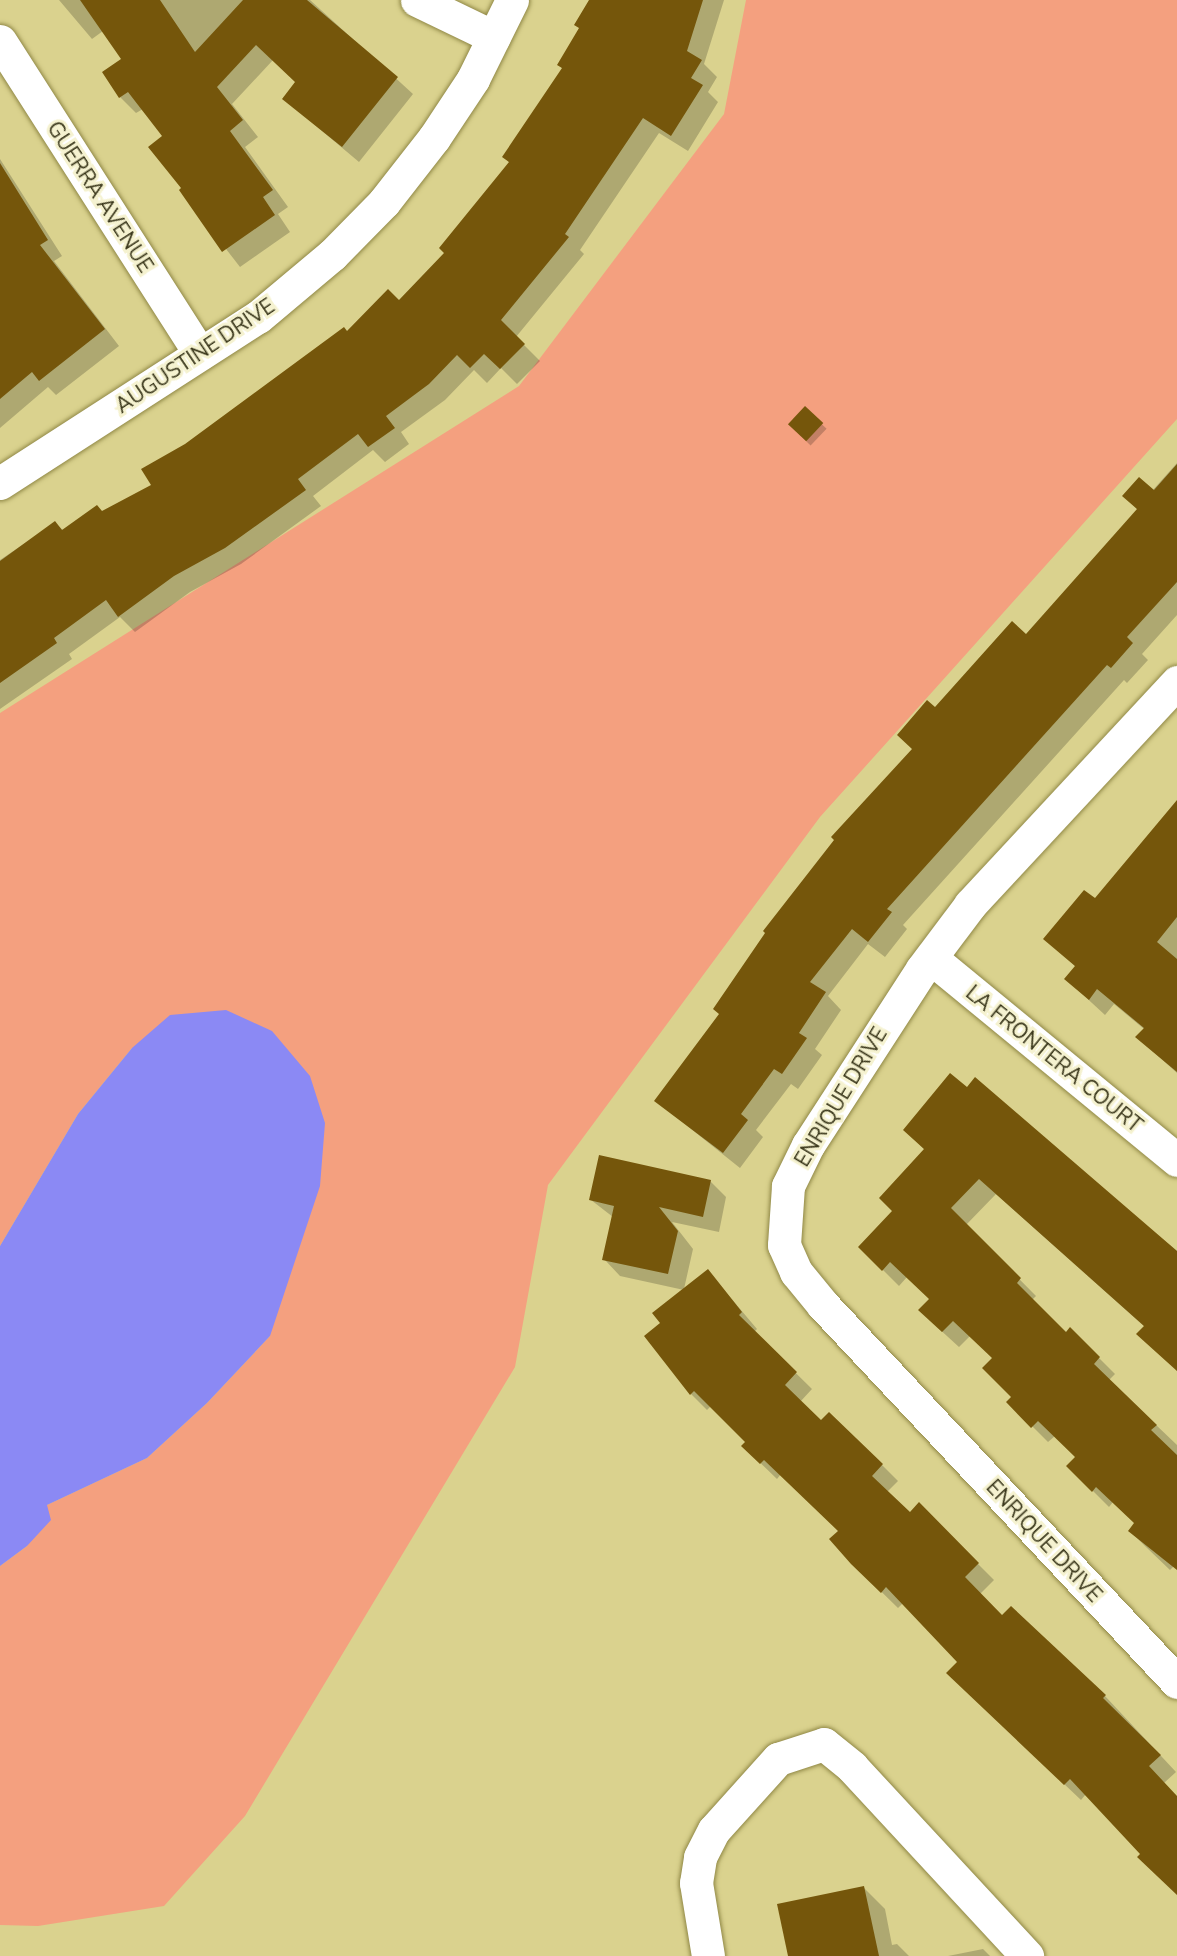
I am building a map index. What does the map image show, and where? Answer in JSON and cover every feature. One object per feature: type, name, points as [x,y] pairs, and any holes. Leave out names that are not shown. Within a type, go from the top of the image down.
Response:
[{"type":"street","points":[[417,0],[494,37]]},
{"type":"street","name":"AUGUSTINE DRIVE","points":[[0,483],[258,318],[332,255],[384,202],[434,138],[494,37],[512,0]]},
{"type":"street","name":"GUERRA AVENUE","points":[[0,41],[201,354]]},
{"type":"street","name":"ENRIQUE DRIVE","points":[[1177,682],[1166,715],[970,905],[931,958],[808,1145],[788,1186],[784,1245],[796,1272],[823,1305],[1177,1682]]},
{"type":"street","name":"LA FRONTERA COURT","points":[[931,958],[1177,1160]]},
{"type":"street","points":[[708,1956],[696,1883],[700,1857],[710,1839],[778,1759],[824,1744],[852,1767],[1027,1956]]},
{"type":"shaded area","points":[[746,0],[1177,0],[1177,419],[820,817],[548,1185],[515,1367],[245,1816],[164,1906],[38,1926],[0,1925],[0,1566],[27,1546],[47,1505],[147,1458],[207,1403],[270,1336],[132,1048],[78,1114],[0,1246],[0,713],[519,386],[724,114]]},
{"type":"shaded area","points":[[226,1010],[272,1031],[310,1076],[325,1123],[320,1186],[270,1336],[207,1403],[147,1458],[47,1505],[51,1520],[27,1546],[0,1566],[0,1246],[78,1114],[132,1048],[170,1015]]},
{"type":"building","points":[[80,0],[160,0],[195,52],[243,0],[307,0],[398,77],[342,147],[282,99],[295,82],[256,45],[217,87],[243,120],[230,131],[273,190],[263,197],[275,215],[222,252],[179,190],[181,188],[148,147],[162,136],[128,92],[119,98],[102,72],[121,59]]},
{"type":"building","points":[[589,0],[703,0],[687,51],[702,60],[691,78],[703,85],[671,136],[643,118],[565,234],[569,237],[501,320],[525,344],[500,369],[484,354],[470,368],[457,355],[429,384],[386,416],[395,428],[368,447],[358,434],[298,479],[306,490],[225,548],[174,576],[118,617],[106,600],[54,638],[57,643],[0,683],[0,561],[55,521],[62,530],[97,505],[102,511],[151,485],[141,469],[185,444],[344,327],[347,331],[388,289],[399,300],[444,253],[439,248],[509,162],[502,157],[562,68],[557,65],[579,28],[574,25]]},
{"type":"building","points":[[0,163],[48,240],[40,245],[105,329],[39,381],[32,372],[0,399]]},
{"type":"building","points":[[805,406],[823,423],[806,441],[788,424]]},
{"type":"building","points":[[1177,464],[1177,582],[1127,637],[1133,643],[1111,668],[1107,665],[887,909],[892,912],[868,942],[852,929],[810,982],[826,992],[799,1033],[807,1038],[782,1074],[774,1069],[741,1114],[748,1120],[723,1153],[654,1101],[719,1014],[713,1009],[765,933],[763,931],[834,840],[831,837],[912,749],[897,735],[927,700],[935,707],[1012,621],[1026,634],[1137,509],[1122,496],[1139,477],[1154,490]]},
{"type":"building","points":[[1177,800],[1177,917],[1157,942],[1177,959],[1177,1072],[1135,1037],[1144,1028],[1097,989],[1089,1000],[1064,979],[1075,966],[1043,939],[1084,890],[1095,898]]},
{"type":"building","points":[[950,1073],[967,1087],[975,1077],[1177,1251],[1177,1371],[1136,1334],[1144,1326],[979,1179],[951,1208],[1021,1278],[1017,1283],[1066,1332],[1070,1327],[1100,1357],[1094,1364],[1157,1425],[1151,1430],[1177,1455],[1177,1570],[1128,1531],[1134,1523],[1096,1487],[1092,1492],[1066,1466],[1075,1457],[1038,1421],[1031,1428],[1006,1402],[1011,1397],[982,1368],[992,1358],[953,1321],[942,1332],[918,1310],[929,1299],[890,1262],[882,1271],[858,1247],[892,1211],[879,1198],[924,1149],[903,1130]]},
{"type":"building","points":[[599,1155],[711,1180],[703,1217],[659,1207],[678,1231],[668,1274],[602,1260],[614,1206],[589,1200]]},
{"type":"building","points":[[708,1269],[742,1312],[739,1315],[797,1372],[785,1385],[821,1420],[829,1412],[883,1464],[872,1476],[910,1512],[919,1502],[979,1563],[965,1577],[1002,1615],[1011,1606],[1106,1695],[1103,1698],[1161,1755],[1149,1766],[1177,1796],[1177,1895],[1137,1857],[1140,1854],[1070,1779],[1064,1785],[946,1673],[957,1662],[886,1587],[881,1593],[851,1564],[829,1539],[838,1531],[764,1460],[760,1464],[741,1446],[745,1442],[694,1391],[690,1395],[644,1336],[660,1323],[652,1313]]},
{"type":"building","points":[[864,1886],[879,1956],[788,1956],[777,1904]]}]
